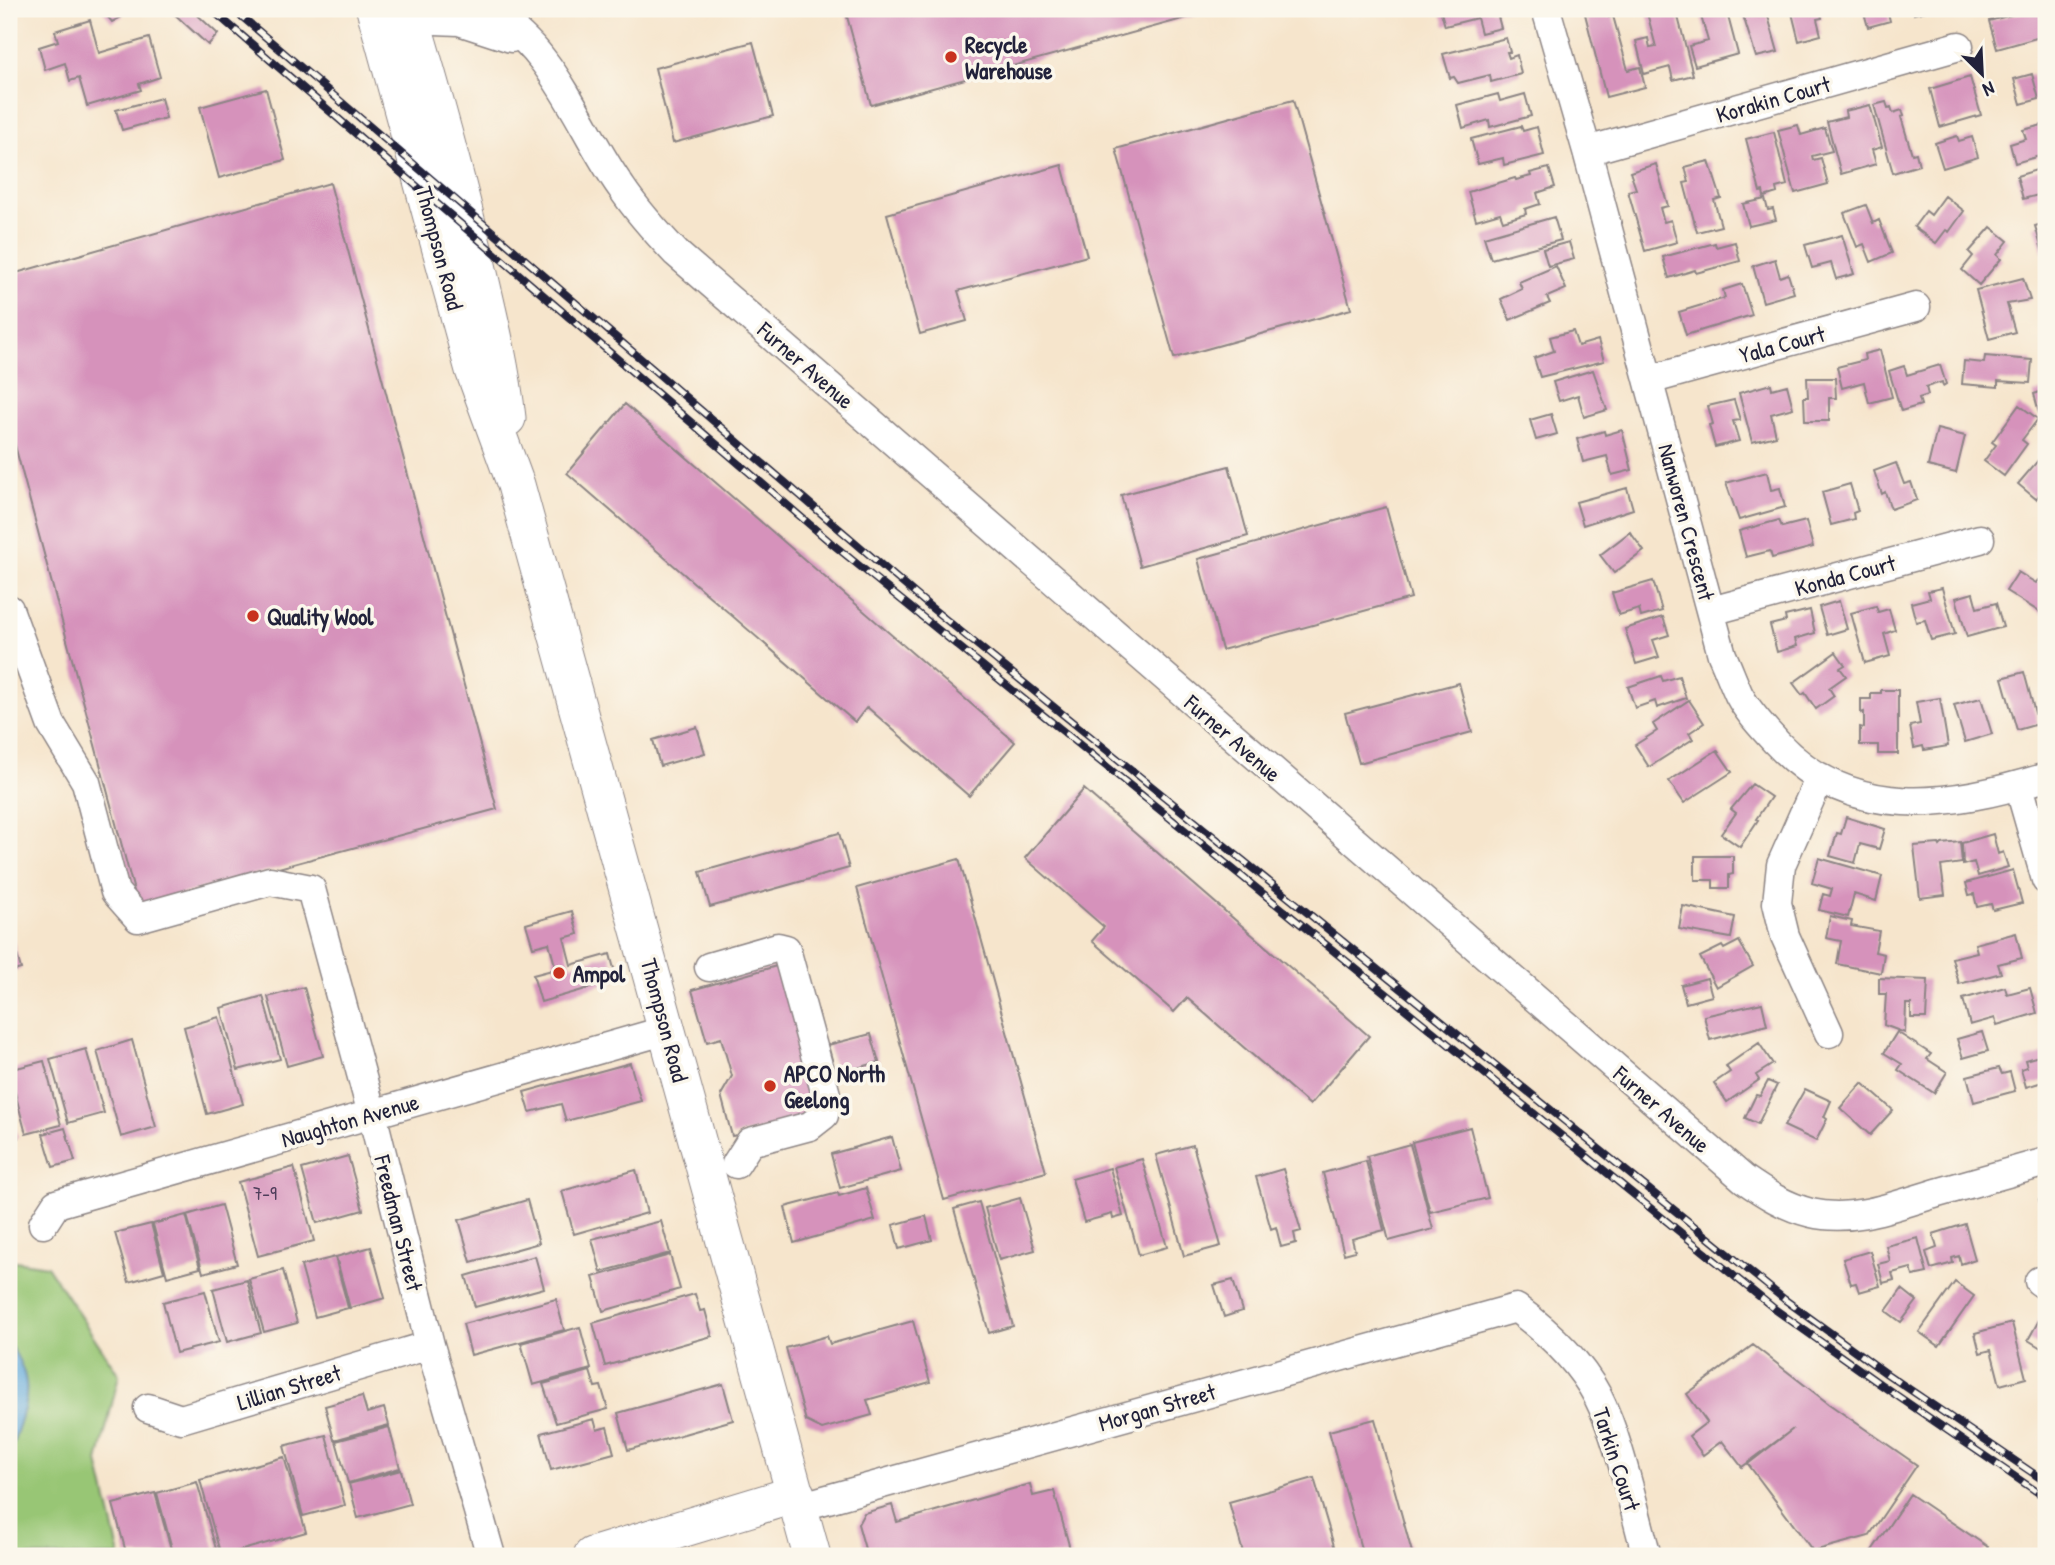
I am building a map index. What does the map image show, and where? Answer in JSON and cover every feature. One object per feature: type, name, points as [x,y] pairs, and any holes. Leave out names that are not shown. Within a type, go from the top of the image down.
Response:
[{"type":"main road","name":"Thompson Road","points":[[393,12],[449,149],[501,365],[516,485],[812,1556]]},
{"type":"main road","name":"Morgan Street","points":[[592,1556],[797,1501]]},
{"type":"street","name":"Furner Avenue","points":[[487,9],[530,46],[566,93],[620,186],[649,224],[676,253],[1744,1179],[1794,1208],[1849,1216],[2046,1162]]},
{"type":"street","name":"Nanworen Crescent","points":[[1546,9],[1723,655],[1740,697],[1766,731],[1795,762],[1836,786],[1877,800],[1918,801],[1967,797],[2046,778]]},
{"type":"street","points":[[393,12],[467,23],[530,46]]},
{"type":"street","name":"Korakin Court","points":[[1587,151],[1959,46]]},
{"type":"street","name":"Yala Court","points":[[1649,380],[1916,307]]},
{"type":"street","name":"Konda Court","points":[[1711,611],[1980,539]]},
{"type":"street","name":"Freedman Street","points":[[9,609],[51,724],[86,782],[115,892],[138,918],[270,881],[311,889],[372,1114],[430,1345],[491,1556]]},
{"type":"street","points":[[1820,777],[1781,865],[1777,903],[1785,936],[1829,1033]]},
{"type":"street","points":[[2019,786],[2046,880]]},
{"type":"street","points":[[709,967],[778,947],[786,949],[827,1098],[824,1115],[810,1126],[750,1142],[736,1164]]},
{"type":"street","name":"Naughton Avenue","points":[[43,1224],[56,1204],[667,1030]]},
{"type":"street","name":"Morgan Street","points":[[797,1501],[1516,1308]]},
{"type":"street","name":"Tarkin Court","points":[[1516,1308],[1547,1334],[1583,1374],[1597,1395],[1613,1436],[1647,1556]]},
{"type":"street","name":"Lillian Street","points":[[148,1408],[181,1419],[430,1345]]},
{"type":"green space","points":[[9,1260],[47,1266],[119,1375],[98,1462],[120,1556],[9,1556]]},
{"type":"water","points":[[9,1344],[19,1360],[26,1388],[23,1414],[9,1459]]},
{"type":"building","points":[[101,9],[119,9],[123,16],[112,22]]},
{"type":"building","points":[[169,9],[191,9],[218,34],[208,45]]},
{"type":"building","name":"Recycle Warehouse","points":[[845,9],[1215,9],[1215,10],[871,105]]},
{"type":"building","points":[[1440,9],[1496,9],[1501,28],[1481,33],[1477,18],[1445,26]]},
{"type":"building","points":[[1607,9],[1609,17],[1613,16],[1628,70],[1640,67],[1645,87],[1606,97],[1585,14]]},
{"type":"building","points":[[1646,9],[1676,9],[1693,75],[1673,80],[1670,67],[1644,74],[1636,41],[1648,38],[1650,48],[1656,47]]},
{"type":"building","points":[[1699,9],[1726,9],[1738,54],[1695,66],[1689,46],[1708,41]]},
{"type":"building","points":[[1741,9],[1766,9],[1778,52],[1756,57]]},
{"type":"building","points":[[1791,9],[1820,9],[1822,18],[1817,19],[1821,35],[1799,41]]},
{"type":"building","points":[[1863,9],[1887,9],[1890,21],[1868,27]]},
{"type":"building","points":[[1913,9],[1930,9],[1930,10],[1914,14]]},
{"type":"building","points":[[2033,9],[2046,9],[2046,56],[2040,37],[1997,49],[1989,21]]},
{"type":"building","points":[[90,20],[99,53],[149,38],[160,77],[139,84],[141,90],[87,106],[79,78],[70,81],[65,63],[45,70],[39,47],[58,41],[55,31]]},
{"type":"building","points":[[1506,38],[1509,58],[1517,55],[1521,74],[1491,82],[1490,75],[1458,83],[1454,77],[1450,78],[1443,54]]},
{"type":"building","points":[[753,42],[773,116],[673,143],[655,68]]},
{"type":"building","points":[[2032,74],[2039,99],[2021,104],[2014,79]]},
{"type":"building","points":[[1970,77],[1981,115],[1940,127],[1930,89]]},
{"type":"building","points":[[266,89],[285,160],[219,178],[200,107]]},
{"type":"building","points":[[1498,94],[1500,101],[1525,94],[1531,116],[1490,127],[1489,120],[1463,128],[1457,105]]},
{"type":"building","points":[[161,98],[166,118],[122,130],[116,110]]},
{"type":"building","points":[[1293,100],[1351,309],[1174,358],[1116,149]]},
{"type":"building","points":[[1886,102],[1893,113],[1902,110],[1904,116],[1901,117],[1912,154],[1916,153],[1919,165],[1893,173],[1874,105]]},
{"type":"building","points":[[1870,105],[1882,147],[1872,150],[1876,164],[1841,174],[1827,122],[1846,117],[1845,111]]},
{"type":"building","points":[[2046,124],[2046,164],[2043,155],[2015,163],[2010,144],[2026,139],[2023,130]]},
{"type":"building","points":[[1798,125],[1801,135],[1825,128],[1832,151],[1812,156],[1813,160],[1821,158],[1828,184],[1795,193],[1778,130]]},
{"type":"building","points":[[1521,126],[1523,131],[1537,127],[1544,155],[1504,165],[1503,158],[1478,164],[1471,139]]},
{"type":"building","points":[[1774,132],[1787,185],[1776,188],[1777,193],[1764,197],[1763,191],[1760,192],[1746,139]]},
{"type":"building","points":[[1957,136],[1959,141],[1972,137],[1978,157],[1943,168],[1935,143]]},
{"type":"building","points":[[1709,161],[1721,198],[1714,200],[1721,226],[1697,232],[1684,183],[1689,182],[1685,167]]},
{"type":"building","points":[[1656,164],[1668,206],[1660,208],[1664,222],[1671,220],[1677,242],[1645,251],[1628,191],[1636,189],[1630,172]]},
{"type":"building","points":[[1062,165],[1087,256],[958,291],[967,321],[920,334],[887,214]]},
{"type":"building","points":[[2046,167],[2046,193],[2023,199],[2017,176]]},
{"type":"building","points":[[1549,168],[1555,187],[1537,193],[1540,204],[1525,209],[1526,214],[1503,221],[1500,213],[1476,220],[1468,192],[1531,176],[1530,173]]},
{"type":"building","name":"Quality Wool","points":[[330,183],[497,809],[138,906],[9,423],[9,275]]},
{"type":"building","points":[[1945,196],[1964,211],[1949,232],[1946,230],[1936,243],[1914,227],[1926,211],[1931,215]]},
{"type":"building","points":[[1765,199],[1768,210],[1773,209],[1776,220],[1749,226],[1743,204]]},
{"type":"building","points":[[1866,205],[1873,223],[1879,220],[1892,253],[1871,262],[1864,244],[1857,247],[1844,213]]},
{"type":"building","points":[[1554,217],[1561,240],[1491,259],[1484,237]]},
{"type":"building","points":[[2046,223],[2046,252],[2043,253],[2035,226]]},
{"type":"building","points":[[1991,227],[2008,241],[1997,255],[2001,259],[1979,285],[1962,270],[1973,256],[1969,252]]},
{"type":"building","points":[[1842,235],[1854,274],[1836,279],[1831,263],[1812,268],[1805,245]]},
{"type":"building","points":[[1569,242],[1574,259],[1548,266],[1543,249]]},
{"type":"building","points":[[1735,242],[1740,261],[1669,278],[1663,257],[1715,243],[1716,247]]},
{"type":"building","points":[[1775,259],[1780,277],[1788,274],[1794,293],[1763,302],[1753,266]]},
{"type":"building","points":[[1556,266],[1566,289],[1547,297],[1550,303],[1510,320],[1501,299],[1522,289],[1519,282]]},
{"type":"building","points":[[2023,278],[2030,300],[2007,304],[2015,332],[1989,339],[1976,290]]},
{"type":"building","points":[[1742,284],[1752,315],[1686,335],[1679,312],[1725,298],[1723,290]]},
{"type":"building","points":[[1573,331],[1578,346],[1598,340],[1604,361],[1540,377],[1534,358],[1554,351],[1550,337]]},
{"type":"building","points":[[1880,350],[1892,397],[1869,403],[1864,382],[1842,388],[1837,367],[1865,360],[1864,354]]},
{"type":"building","points":[[1985,356],[2032,360],[2030,383],[1998,381],[1998,387],[1962,384],[1964,361],[1984,363]]},
{"type":"building","points":[[1940,365],[1946,384],[1943,386],[1942,382],[1926,387],[1928,395],[1919,398],[1921,405],[1901,411],[1889,371],[1904,366],[1907,375]]},
{"type":"building","points":[[1593,370],[1607,410],[1584,417],[1578,395],[1559,401],[1553,382]]},
{"type":"building","points":[[1807,378],[1835,378],[1836,398],[1829,398],[1829,421],[1805,421],[1804,397],[1808,397]]},
{"type":"building","points":[[1771,384],[1772,389],[1787,385],[1793,408],[1771,414],[1776,436],[1752,442],[1739,393]]},
{"type":"building","points":[[2046,390],[2046,412],[2039,413],[2034,394]]},
{"type":"building","points":[[1734,400],[1740,420],[1733,421],[1739,441],[1715,447],[1709,425],[1713,424],[1708,406]]},
{"type":"building","points":[[625,404],[1015,742],[969,796],[867,707],[855,722],[567,473]]},
{"type":"building","points":[[2019,405],[2038,419],[2022,440],[2027,444],[2004,476],[1984,461],[1996,445],[1992,442]]},
{"type":"building","points":[[1551,414],[1557,434],[1536,440],[1530,420]]},
{"type":"building","points":[[1937,429],[1965,436],[1956,473],[1928,466]]},
{"type":"building","points":[[1622,430],[1632,470],[1612,475],[1607,456],[1583,462],[1577,439],[1604,431],[1605,435]]},
{"type":"building","points":[[2046,451],[2046,487],[2036,499],[2018,484]]},
{"type":"building","points":[[1896,463],[1904,484],[1911,482],[1917,500],[1891,509],[1874,471]]},
{"type":"building","points":[[1229,466],[1248,536],[1140,566],[1121,495]]},
{"type":"building","points":[[1767,472],[1771,490],[1780,488],[1785,507],[1739,520],[1726,483]]},
{"type":"building","points":[[1850,484],[1858,511],[1853,513],[1854,519],[1831,525],[1822,492]]},
{"type":"building","points":[[1627,488],[1633,509],[1583,525],[1576,502]]},
{"type":"building","points":[[1386,507],[1411,598],[1222,650],[1198,559]]},
{"type":"building","points":[[1779,520],[1782,527],[1806,521],[1813,547],[1772,558],[1770,551],[1746,557],[1739,531]]},
{"type":"building","points":[[1630,532],[1644,551],[1614,573],[1600,555]]},
{"type":"building","points":[[2018,572],[2036,583],[2038,580],[2046,585],[2046,616],[2006,591]]},
{"type":"building","points":[[1653,581],[1662,611],[1641,617],[1639,609],[1619,615],[1612,593]]},
{"type":"building","points":[[1942,588],[1955,634],[1931,640],[1925,620],[1916,622],[1911,603],[1930,598],[1928,591]]},
{"type":"building","points":[[1973,593],[1977,608],[1996,603],[2003,627],[1967,637],[1956,598]]},
{"type":"building","points":[[1839,601],[1847,629],[1827,635],[1819,607]]},
{"type":"building","points":[[1876,606],[1878,612],[1889,609],[1895,630],[1884,634],[1890,656],[1865,663],[1851,613]]},
{"type":"building","points":[[1810,610],[1815,633],[1795,639],[1797,646],[1777,652],[1770,625],[1786,621],[1785,616]]},
{"type":"building","points":[[1663,617],[1669,635],[1653,640],[1659,657],[1636,664],[1625,629]]},
{"type":"building","points":[[1836,652],[1845,665],[1840,668],[1846,676],[1829,688],[1834,696],[1816,709],[1805,693],[1802,695],[1793,683]]},
{"type":"building","points":[[2024,672],[2038,724],[2017,730],[2002,678]]},
{"type":"building","points":[[1661,676],[1663,681],[1679,676],[1686,698],[1657,708],[1655,701],[1635,708],[1628,687]]},
{"type":"building","points":[[1459,683],[1472,732],[1359,763],[1345,713]]},
{"type":"building","points":[[1881,690],[1898,690],[1898,754],[1878,754],[1878,745],[1860,745],[1860,727],[1864,728],[1861,699],[1871,699],[1871,693],[1881,693]]},
{"type":"building","points":[[1940,698],[1948,746],[1924,750],[1923,746],[1914,748],[1910,726],[1920,724],[1916,702]]},
{"type":"building","points":[[1981,698],[1992,734],[1965,742],[1954,705]]},
{"type":"building","points":[[1689,700],[1704,723],[1689,733],[1693,739],[1649,767],[1635,745],[1657,731],[1653,724]]},
{"type":"building","points":[[697,727],[705,753],[660,766],[653,740]]},
{"type":"building","points":[[1717,750],[1732,772],[1684,803],[1669,781]]},
{"type":"building","points":[[1752,784],[1771,797],[1740,847],[1721,834],[1736,813],[1731,809]]},
{"type":"building","points":[[1084,789],[1369,1036],[1310,1105],[1187,998],[1174,1012],[1092,941],[1104,927],[1025,858]]},
{"type":"building","points":[[1846,817],[1885,829],[1879,849],[1860,844],[1855,863],[1830,856],[1837,833],[1841,834]]},
{"type":"building","points":[[839,833],[849,868],[710,907],[700,872]]},
{"type":"building","points":[[1993,834],[1998,854],[2003,852],[2008,867],[1978,876],[1974,862],[1963,865],[1962,843]]},
{"type":"building","points":[[1960,842],[1962,863],[1941,866],[1945,895],[1920,898],[1914,846],[1940,846]]},
{"type":"building","points":[[1695,856],[1733,856],[1733,874],[1729,875],[1729,888],[1713,888],[1713,880],[1695,880]]},
{"type":"building","points":[[1819,858],[1882,876],[1876,901],[1854,894],[1848,917],[1819,910],[1823,894],[1830,896],[1832,889],[1812,883]]},
{"type":"building","points":[[959,859],[1046,1172],[944,1200],[857,888]]},
{"type":"building","points":[[2013,870],[2022,903],[1993,910],[1991,904],[1977,907],[1974,894],[1969,895],[1966,883]]},
{"type":"building","points":[[1683,906],[1735,917],[1731,938],[1679,929]]},
{"type":"building","points":[[572,911],[578,934],[564,938],[571,965],[610,954],[617,980],[541,1002],[533,975],[556,969],[549,943],[533,947],[526,924]]},
{"type":"building","points":[[1830,916],[1852,921],[1851,926],[1879,931],[1875,952],[1884,954],[1881,973],[1837,964],[1841,941],[1826,938]]},
{"type":"building","points":[[9,926],[21,969],[9,972]]},
{"type":"building","points":[[2016,933],[2022,958],[1998,964],[2001,973],[1959,984],[1952,958],[1977,952],[1975,944]]},
{"type":"building","points":[[1739,941],[1753,966],[1716,987],[1700,957]]},
{"type":"building","points":[[780,965],[818,1104],[809,1121],[732,1136],[721,1095],[732,1076],[721,1038],[707,1042],[692,990]]},
{"type":"building","points":[[1707,978],[1712,996],[1686,1003],[1681,985]]},
{"type":"building","points":[[1879,978],[1928,980],[1926,1018],[1911,1018],[1911,1004],[1906,1004],[1905,1033],[1884,1025],[1886,994],[1879,994]]},
{"type":"building","points":[[304,987],[323,1056],[287,1066],[268,997]]},
{"type":"building","points":[[2005,987],[2007,994],[2030,988],[2037,1013],[1997,1025],[1995,1018],[1970,1025],[1963,999]]},
{"type":"building","points":[[263,996],[280,1059],[238,1070],[221,1008]]},
{"type":"building","points":[[1762,1003],[1767,1025],[1710,1040],[1704,1016]]},
{"type":"building","points":[[219,1017],[243,1104],[207,1114],[184,1027]]},
{"type":"building","points":[[1897,1032],[1931,1054],[1927,1059],[1947,1072],[1934,1093],[1898,1070],[1902,1064],[1884,1053]]},
{"type":"building","points":[[1982,1032],[1988,1051],[1963,1058],[1957,1039]]},
{"type":"building","points":[[871,1034],[879,1062],[836,1074],[828,1045]]},
{"type":"building","points":[[132,1040],[156,1127],[121,1137],[97,1051]]},
{"type":"building","points":[[1759,1043],[1773,1064],[1756,1075],[1759,1080],[1727,1102],[1714,1083],[1730,1072],[1726,1066]]},
{"type":"building","points":[[86,1049],[104,1113],[68,1123],[50,1059]]},
{"type":"building","points":[[2046,1054],[2046,1081],[2026,1087],[2021,1069],[2027,1067],[2025,1060]]},
{"type":"building","points":[[44,1061],[61,1125],[26,1134],[9,1070]]},
{"type":"building","points":[[630,1063],[641,1101],[566,1121],[561,1104],[530,1112],[524,1092]]},
{"type":"building","points":[[1999,1068],[2002,1074],[2010,1072],[2015,1091],[1974,1102],[1967,1076]]},
{"type":"building","points":[[1768,1081],[1777,1085],[1758,1124],[1745,1118],[1756,1095],[1760,1096]]},
{"type":"building","points":[[1862,1083],[1893,1110],[1870,1135],[1840,1108]]},
{"type":"building","points":[[1805,1089],[1831,1101],[1824,1117],[1827,1119],[1816,1141],[1784,1126]]},
{"type":"building","points":[[9,1108],[18,1138],[9,1140]]},
{"type":"building","points":[[1470,1127],[1488,1198],[1430,1212],[1412,1142]]},
{"type":"building","points":[[65,1128],[75,1161],[53,1167],[43,1134]]},
{"type":"building","points":[[892,1137],[901,1171],[840,1188],[831,1154]]},
{"type":"building","points":[[1410,1144],[1433,1229],[1389,1241],[1367,1156]]},
{"type":"building","points":[[1193,1145],[1221,1246],[1184,1256],[1156,1155]]},
{"type":"building","points":[[348,1156],[363,1210],[317,1223],[302,1169]]},
{"type":"building","points":[[1142,1159],[1167,1247],[1139,1255],[1114,1167]]},
{"type":"building","points":[[1366,1161],[1384,1230],[1352,1239],[1355,1251],[1344,1254],[1323,1173]]},
{"type":"building","points":[[294,1167],[314,1241],[258,1256],[238,1182]]},
{"type":"building","points":[[1110,1168],[1123,1216],[1113,1219],[1112,1214],[1084,1222],[1072,1179]]},
{"type":"building","points":[[1283,1169],[1301,1231],[1294,1233],[1296,1243],[1281,1247],[1276,1227],[1271,1229],[1256,1177]]},
{"type":"building","points":[[636,1170],[647,1213],[574,1234],[562,1191]]},
{"type":"building","points":[[866,1188],[875,1220],[794,1243],[785,1207]]},
{"type":"building","points":[[1020,1198],[1035,1250],[999,1260],[985,1208]]},
{"type":"building","points":[[2046,1198],[2046,1223],[2039,1200]]},
{"type":"building","points":[[527,1200],[539,1243],[471,1262],[459,1220]]},
{"type":"building","points":[[979,1202],[1013,1326],[989,1333],[954,1209]]},
{"type":"building","points":[[221,1205],[237,1264],[203,1273],[187,1215]]},
{"type":"building","points":[[186,1215],[200,1268],[167,1277],[153,1224]]},
{"type":"building","points":[[926,1216],[932,1240],[899,1249],[893,1225]]},
{"type":"building","points":[[661,1221],[670,1253],[601,1272],[592,1239]]},
{"type":"building","points":[[151,1224],[164,1272],[129,1282],[115,1233]]},
{"type":"building","points":[[1965,1224],[1975,1259],[1961,1264],[1959,1256],[1952,1258],[1953,1263],[1931,1269],[1926,1252],[1937,1248],[1933,1234]]},
{"type":"building","points":[[1918,1238],[1927,1273],[1913,1276],[1911,1268],[1892,1273],[1894,1280],[1883,1283],[1878,1264],[1890,1261],[1886,1246]]},
{"type":"building","points":[[371,1247],[385,1298],[350,1308],[336,1257]]},
{"type":"building","points":[[1870,1251],[1880,1286],[1859,1292],[1856,1283],[1851,1284],[1843,1259]]},
{"type":"building","points":[[670,1255],[680,1289],[603,1311],[593,1277]]},
{"type":"building","points":[[535,1256],[544,1288],[475,1307],[466,1276]]},
{"type":"building","points":[[335,1257],[348,1308],[315,1317],[301,1266]]},
{"type":"building","points":[[283,1270],[297,1323],[264,1332],[249,1279]]},
{"type":"building","points":[[247,1280],[261,1333],[227,1342],[213,1289]]},
{"type":"building","points":[[1233,1280],[1242,1311],[1224,1317],[1214,1285]]},
{"type":"building","points":[[1955,1282],[1974,1296],[1939,1346],[1919,1332]]},
{"type":"building","points":[[1902,1289],[1917,1301],[1901,1322],[1886,1311]]},
{"type":"building","points":[[205,1291],[219,1342],[176,1353],[163,1302]]},
{"type":"building","points":[[695,1294],[700,1311],[705,1310],[712,1336],[605,1366],[593,1323]]},
{"type":"building","points":[[556,1299],[564,1330],[471,1355],[463,1324]]},
{"type":"building","points":[[2039,1320],[2046,1324],[2046,1351],[2028,1340]]},
{"type":"building","points":[[913,1321],[930,1382],[867,1400],[872,1415],[822,1429],[806,1421],[786,1348],[827,1336],[830,1344]]},
{"type":"building","points":[[2012,1323],[2026,1378],[2000,1385],[1991,1350],[1980,1353],[1975,1333]]},
{"type":"building","points":[[580,1327],[591,1369],[533,1385],[521,1343]]},
{"type":"building","points":[[1753,1345],[1829,1404],[1917,1465],[1869,1536],[1813,1551],[1748,1464],[1793,1429],[1742,1467],[1722,1441],[1703,1455],[1689,1436],[1707,1422],[1687,1394]]},
{"type":"building","points":[[590,1371],[595,1387],[601,1386],[608,1409],[556,1423],[543,1384]]},
{"type":"building","points":[[723,1384],[733,1420],[628,1450],[618,1413]]},
{"type":"building","points":[[362,1396],[367,1413],[384,1408],[389,1425],[334,1440],[325,1406]]},
{"type":"building","points":[[594,1419],[597,1430],[607,1427],[614,1453],[551,1470],[541,1433]]},
{"type":"building","points":[[1375,1419],[1413,1556],[1363,1556],[1329,1431]]},
{"type":"building","points":[[389,1427],[400,1468],[348,1483],[336,1441]]},
{"type":"building","points":[[326,1435],[345,1505],[303,1516],[284,1446]]},
{"type":"building","points":[[284,1457],[306,1532],[221,1556],[200,1480]]},
{"type":"building","points":[[401,1470],[410,1504],[358,1518],[349,1484]]},
{"type":"building","points":[[1314,1478],[1337,1556],[1244,1556],[1229,1502]]},
{"type":"building","points":[[197,1482],[218,1556],[174,1556],[157,1493]]},
{"type":"building","points":[[1030,1484],[1033,1496],[1054,1491],[1072,1556],[895,1556],[894,1551],[867,1556],[858,1524],[864,1513],[892,1505],[897,1522]]},
{"type":"building","points":[[155,1493],[173,1556],[127,1556],[113,1504]]},
{"type":"building","points":[[1910,1494],[1988,1547],[1982,1556],[1869,1555]]},
{"type":"railway","points":[[211,9],[830,542],[1776,1310],[2046,1498]]},
{"type":"railway","points":[[233,9],[928,605],[1784,1299],[1887,1374],[2046,1482]]},
{"type":"place","name":"Recycle Warehouse","points":[[951,57]]},
{"type":"place","name":"Quality Wool","points":[[253,616]]},
{"type":"place","name":"Ampol","points":[[559,973]]},
{"type":"place","name":"APCO North Geelong","points":[[770,1086]]}]
